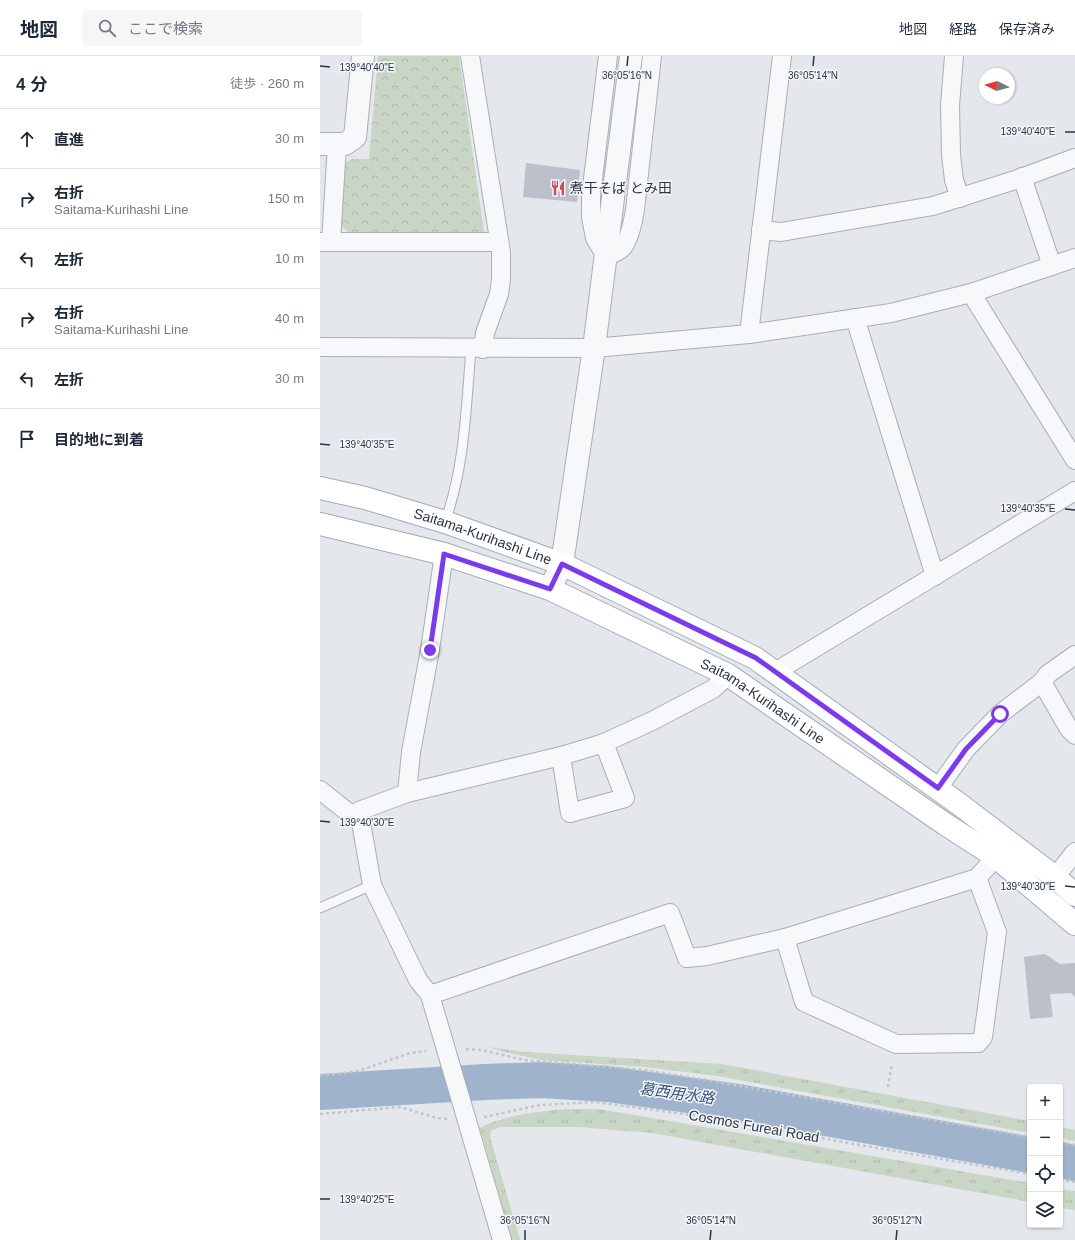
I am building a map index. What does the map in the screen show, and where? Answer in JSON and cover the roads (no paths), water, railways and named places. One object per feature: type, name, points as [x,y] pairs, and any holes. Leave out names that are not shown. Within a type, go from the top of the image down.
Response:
[{"type":"main road","name":"Saitama-Kurihashi Line","points":[[320,488],[365,498],[445,522],[562,564],[756,658],[938,788],[1055,877],[1075,895]]},
{"type":"main road","name":"Saitama-Kurihashi Line","points":[[320,524],[444,554],[550,589],[728,675],[945,824],[996,857],[1075,924]]},
{"type":"street","points":[[363,56],[356,137],[346,144],[328,144],[325,242],[499,242]]},
{"type":"street","points":[[470,56],[501,252],[499,294],[485,333],[477,349]]},
{"type":"street","points":[[606,256],[595,238],[591,217],[591,195],[608,56]]},
{"type":"street","points":[[550,589],[562,564],[594,348],[631,56]]},
{"type":"street","points":[[606,256],[614,254],[623,247],[631,230],[635,210],[652,56]]},
{"type":"street","points":[[749,334],[782,56]]},
{"type":"street","points":[[954,56],[950,105],[951,155],[954,180],[960,198]]},
{"type":"street","points":[[761,230],[781,232],[933,206],[1022,178],[1075,158]]},
{"type":"street","points":[[1022,178],[1052,266]]},
{"type":"street","points":[[320,348],[594,348],[749,334],[891,313],[970,293],[1075,258]]},
{"type":"street","points":[[970,293],[1075,460]]},
{"type":"street","points":[[855,318],[935,576]]},
{"type":"street","points":[[775,672],[1075,491]]},
{"type":"street","points":[[407,793],[411,752],[430,650],[444,554]]},
{"type":"street","points":[[938,788],[966,749],[1000,714],[1042,682],[1048,674],[1075,655]]},
{"type":"street","points":[[502,1240],[459,1114],[447,1055],[430,995],[418,980],[372,885],[359,811],[407,793],[561,756],[604,743],[652,721],[713,689],[728,675]]},
{"type":"street","points":[[1042,682],[1069,728],[1075,735]]},
{"type":"street","points":[[561,756],[570,813],[625,798],[604,743]]},
{"type":"street","points":[[320,790],[348,813],[360,816]]},
{"type":"street","points":[[1055,877],[1075,852]]},
{"type":"street","points":[[430,995],[670,913],[687,958],[707,956],[785,938],[977,878],[996,857]]},
{"type":"street","points":[[785,938],[804,1002],[896,1044],[978,1043],[983,1037],[997,932],[977,878]]},
{"type":"lane","points":[[445,522],[453,500],[458,475],[477,349]]},
{"type":"lane","points":[[320,908],[372,885]]},
{"type":"waterway","name":"葛西用水路","points":[[320,1092],[541,1080],[608,1084],[738,1102],[1027,1154]]},
{"type":"waterway","name":"葛西用水路","points":[[1063,1161],[1075,1163]]},
{"type":"place","name":"煮干そば とみ田","points":[[558,188]]}]
